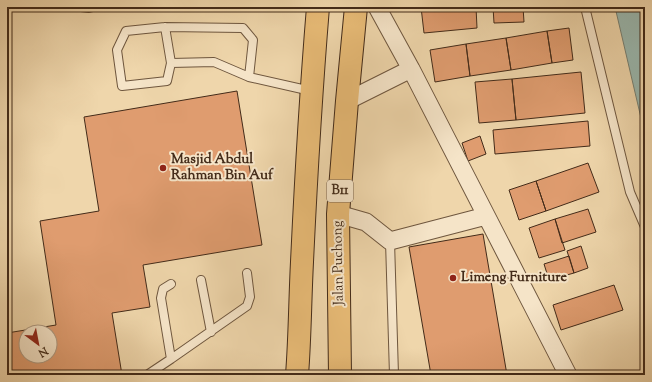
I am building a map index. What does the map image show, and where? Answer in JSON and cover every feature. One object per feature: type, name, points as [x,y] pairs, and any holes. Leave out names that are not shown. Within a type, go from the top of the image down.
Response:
[{"type":"main road","name":"B11","points":[[297,375],[311,91],[318,7]]},
{"type":"main road","name":"Jalan Puchong","points":[[340,375],[338,214],[356,7]]},
{"type":"street","points":[[377,7],[411,69],[568,375]]},
{"type":"street","points":[[347,102],[411,69]]},
{"type":"street","points":[[338,214],[366,222],[390,241],[486,216]]},
{"type":"lane","points":[[81,7],[93,7]]},
{"type":"lane","points":[[585,7],[630,192],[645,227]]},
{"type":"lane","points":[[165,27],[172,63],[167,81],[122,86],[116,50],[126,31],[165,27],[243,28],[253,40],[249,77]]},
{"type":"lane","points":[[172,63],[214,62],[249,77],[311,91]]},
{"type":"lane","points":[[390,241],[394,375]]},
{"type":"lane","points":[[147,375],[247,306],[250,297],[247,273]]},
{"type":"lane","points":[[201,280],[211,332]]},
{"type":"lane","points":[[170,359],[161,298],[163,289],[171,284]]},
{"type":"water","points":[[615,7],[645,7],[645,135]]},
{"type":"building","points":[[421,7],[476,7],[477,28],[424,33]]},
{"type":"building","points":[[493,7],[523,7],[524,22],[494,23]]},
{"type":"building","points":[[569,28],[573,60],[552,63],[547,31]]},
{"type":"building","points":[[547,31],[552,63],[511,70],[506,38]]},
{"type":"building","points":[[506,38],[511,70],[470,76],[466,44]]},
{"type":"building","points":[[466,44],[470,76],[435,82],[430,50]]},
{"type":"building","points":[[581,72],[585,113],[516,120],[512,79]]},
{"type":"building","points":[[512,79],[516,120],[479,123],[475,82]]},
{"type":"building","points":[[237,91],[262,245],[143,265],[150,307],[112,313],[122,375],[7,375],[7,333],[18,331],[18,364],[58,364],[58,324],[56,324],[40,221],[99,211],[84,117]]},
{"type":"building","points":[[588,121],[590,146],[495,154],[493,130]]},
{"type":"building","points":[[480,136],[486,154],[468,161],[462,143]]},
{"type":"building","points":[[588,163],[599,192],[546,211],[536,181]]},
{"type":"building","points":[[536,181],[546,211],[519,220],[509,190]]},
{"type":"building","points":[[588,209],[596,232],[562,243],[555,219]]},
{"type":"building","points":[[555,219],[565,250],[539,258],[529,228]]},
{"type":"building","points":[[483,234],[507,375],[431,375],[409,247]]},
{"type":"building","points":[[581,246],[588,268],[574,273],[567,251]]},
{"type":"building","points":[[569,256],[574,273],[549,280],[544,264]]},
{"type":"building","points":[[614,285],[623,310],[561,330],[553,305]]},
{"type":"place","name":"Masjid Abdul Rahman Bin Auf","points":[[163,168]]},
{"type":"place","name":"Limeng Furniture","points":[[453,278]]}]
